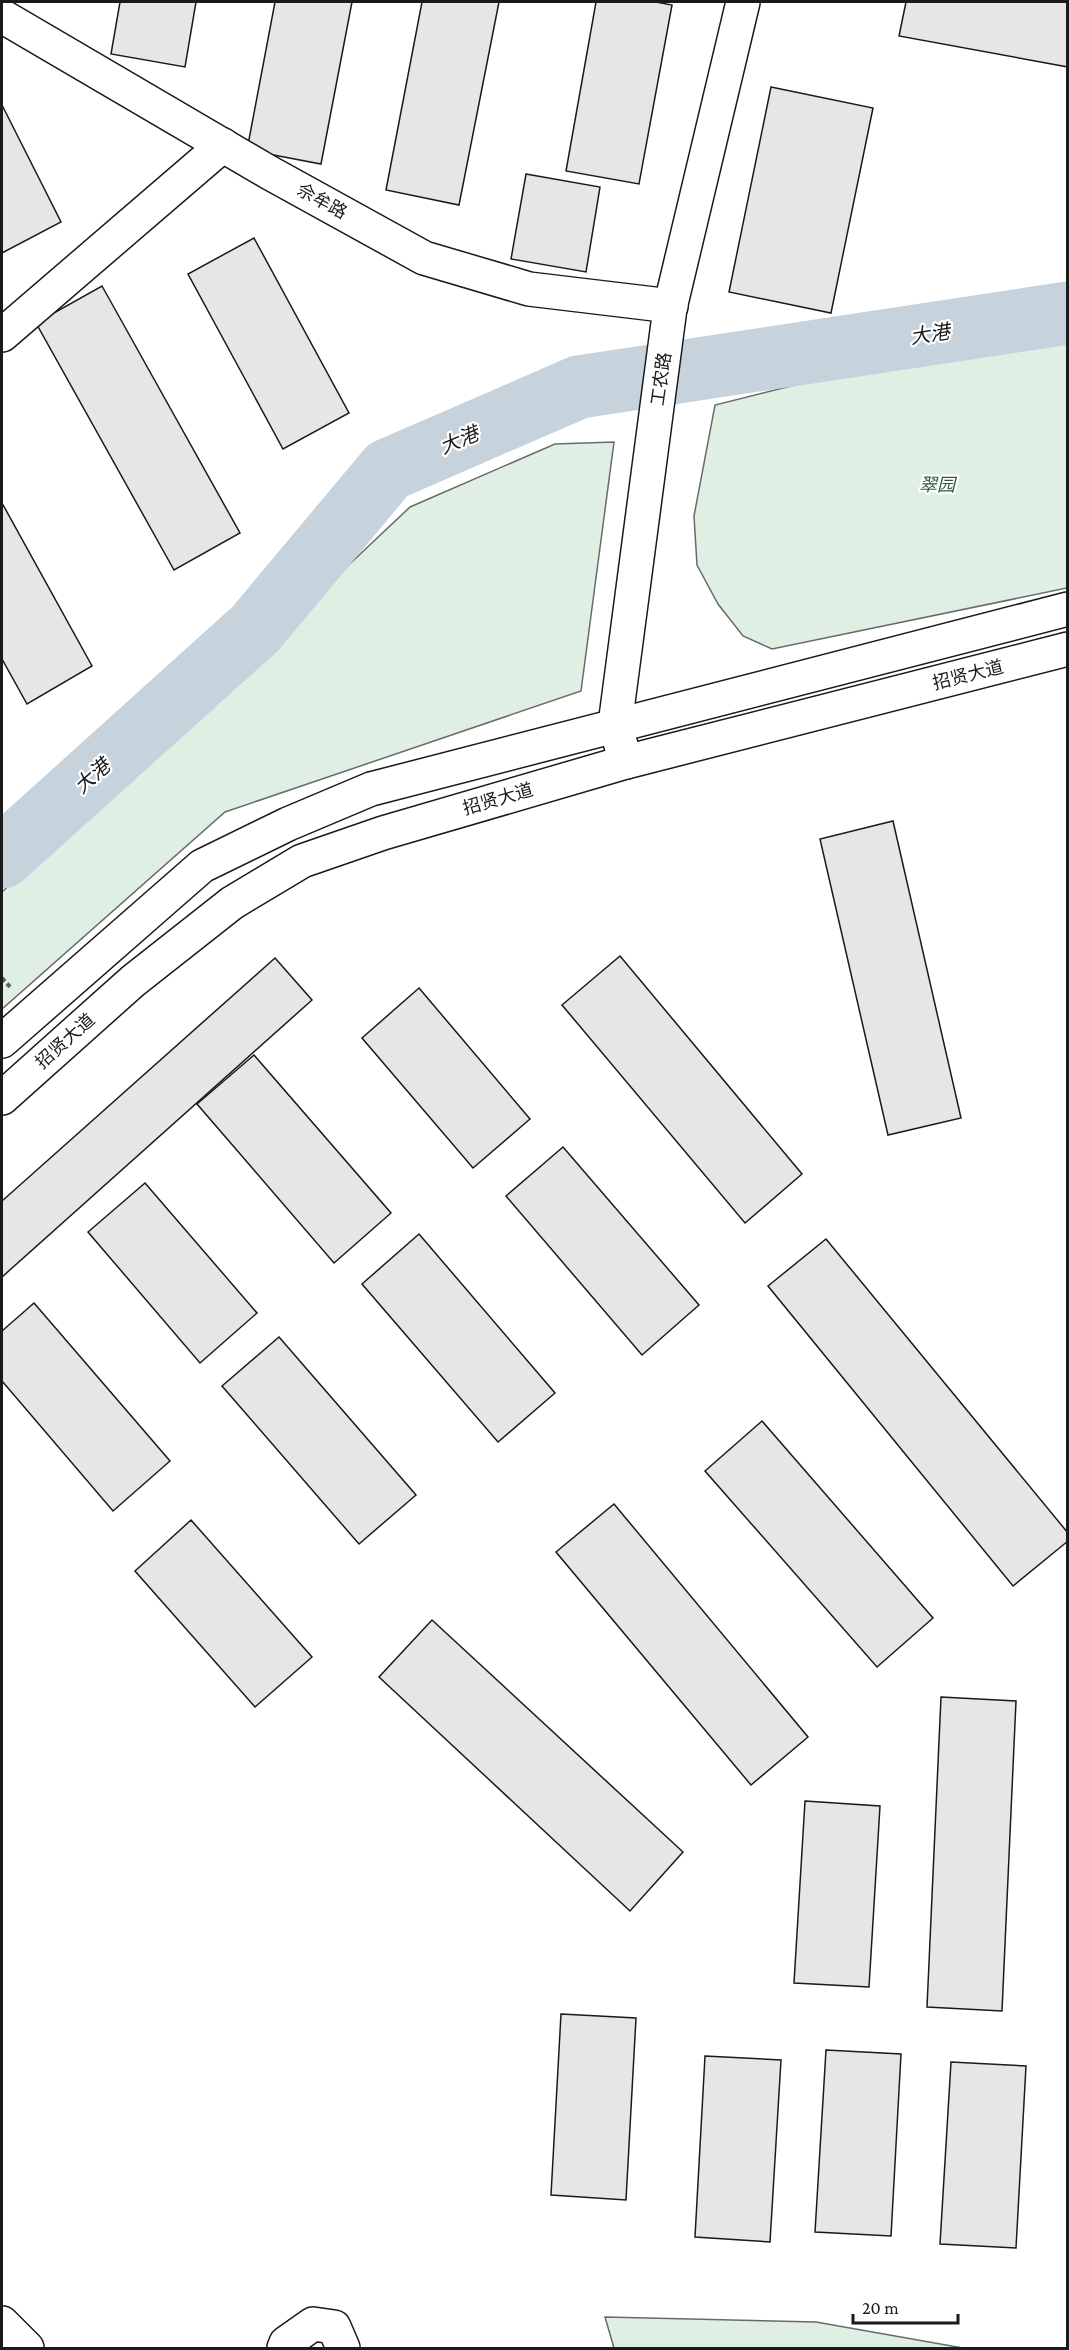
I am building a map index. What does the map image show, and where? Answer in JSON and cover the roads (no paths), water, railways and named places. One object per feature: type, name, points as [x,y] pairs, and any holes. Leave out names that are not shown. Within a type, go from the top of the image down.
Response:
[{"type":"main road","name":"工农路","points":[[626,762],[615,725],[671,307],[743,2]]},
{"type":"main road","name":"佘牟路","points":[[2,16],[223,145],[424,258],[529,289],[671,307]]},
{"type":"main road","points":[[2,335],[223,145]]},
{"type":"main road","points":[[2,1041],[202,866],[288,824],[371,789],[1068,609]]},
{"type":"main road","name":"招贤大道","points":[[2,1098],[132,981],[232,903],[302,861],[383,833],[626,762],[1068,649]]},
{"type":"main road","points":[[2,2323],[27,2349]]},
{"type":"main road","points":[[284,2349],[286,2343],[312,2324],[334,2327],[343,2349]]},
{"type":"waterway","name":"大港","points":[[2,857],[255,629],[388,470],[579,387],[1068,313]]},
{"type":"park label","name":"翠园","points":[[937,485]]}]
